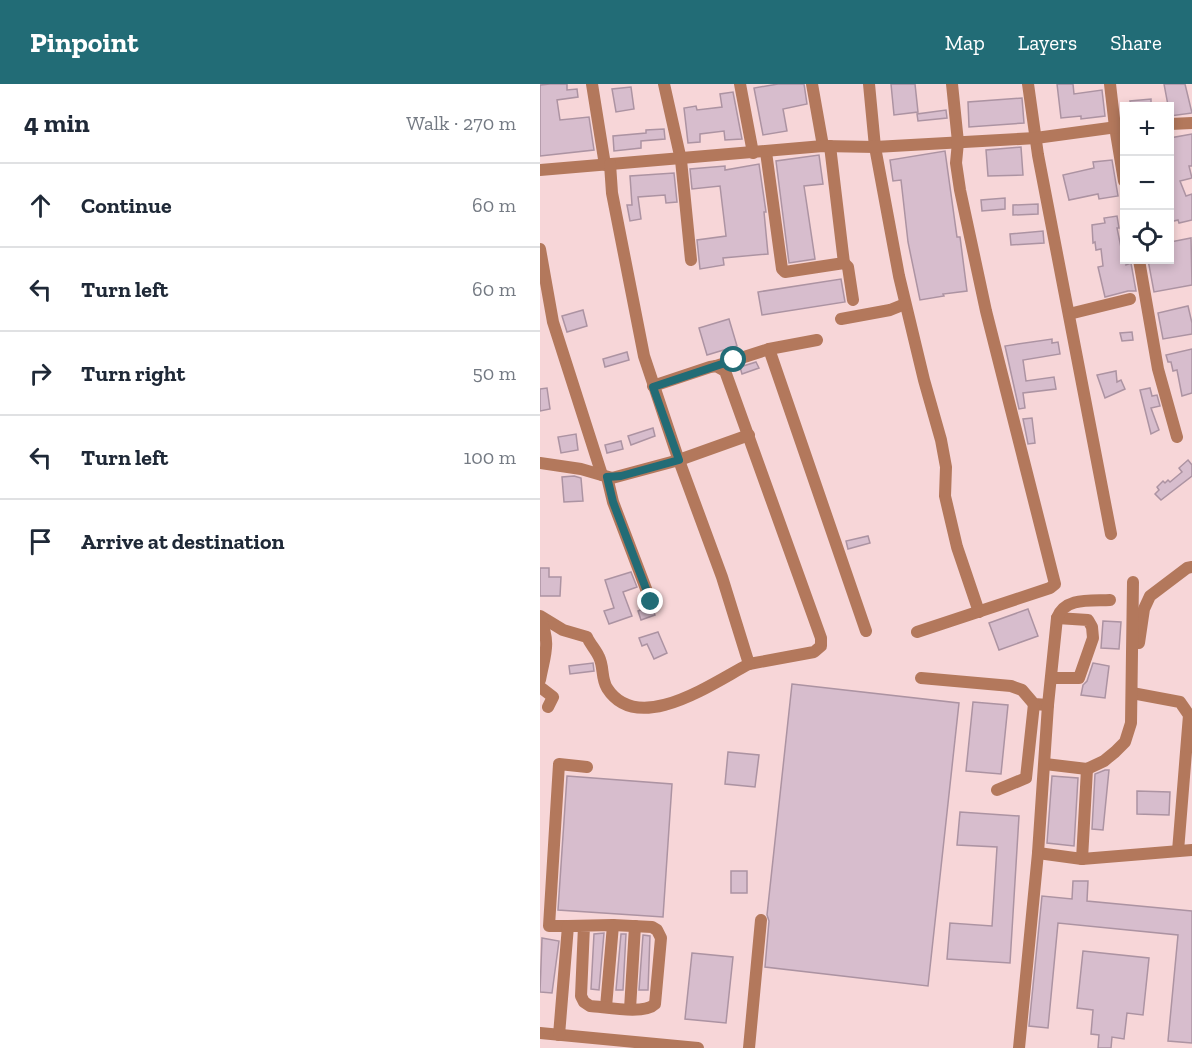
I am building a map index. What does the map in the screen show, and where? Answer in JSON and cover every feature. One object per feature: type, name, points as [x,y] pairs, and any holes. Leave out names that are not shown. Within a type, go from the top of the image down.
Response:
[{"type":"street","points":[[592,84],[638,331],[653,387],[722,577],[749,664]]},
{"type":"street","points":[[664,84],[681,160],[691,260]]},
{"type":"street","points":[[740,84],[759,152],[782,269],[785,272],[844,263]]},
{"type":"street","points":[[812,84],[826,146],[844,263],[848,267],[853,300]]},
{"type":"street","points":[[869,84],[875,147],[905,304],[941,440],[946,467],[945,496],[979,612]]},
{"type":"street","points":[[917,632],[1050,588],[1055,584],[983,300],[960,190],[956,163],[958,142],[951,84]]},
{"type":"street","points":[[1028,84],[1036,138],[1111,534]]},
{"type":"street","points":[[540,170],[681,160],[826,146],[875,147],[1036,138],[1120,127],[1110,84]]},
{"type":"street","points":[[1174,124],[1192,123]]},
{"type":"street","points":[[540,249],[553,322],[613,502],[651,602]]},
{"type":"street","points":[[1140,264],[1158,369],[1177,437]]},
{"type":"street","points":[[1069,314],[1130,299]]},
{"type":"street","points":[[841,319],[890,310],[905,304]]},
{"type":"street","points":[[653,387],[769,349],[817,340]]},
{"type":"street","points":[[769,349],[866,631]]},
{"type":"street","points":[[540,616],[563,630],[586,638],[599,657],[603,678],[608,689],[623,703],[637,708],[649,709],[672,704],[749,664],[814,652],[821,646],[821,638],[728,376],[722,368],[716,366]]},
{"type":"street","points":[[540,464],[580,469],[604,476],[621,476],[679,460],[749,435]]},
{"type":"street","points":[[1045,764],[1087,770],[1104,761],[1125,742],[1136,694],[1139,642],[1144,609],[1150,596],[1187,568],[1192,567]]},
{"type":"street","points":[[1134,582],[1136,694]]},
{"type":"street","points":[[1019,1048],[1057,618],[1060,610],[1071,603],[1110,600]]},
{"type":"street","points":[[540,616],[545,628],[548,649],[543,658],[540,681]]},
{"type":"street","points":[[1051,678],[1079,678],[1093,638],[1092,627],[1088,620],[1057,618]]},
{"type":"street","points":[[921,678],[1011,686],[1022,690],[1034,704],[1048,705]]},
{"type":"street","points":[[540,687],[553,697],[548,707]]},
{"type":"street","points":[[1136,694],[1180,702],[1189,715],[1178,851]]},
{"type":"street","points":[[997,790],[1026,778],[1034,704]]},
{"type":"street","points":[[584,926],[580,996],[584,1002],[590,1006],[642,1010],[651,1008],[655,1004],[661,938],[657,930],[652,927],[613,925],[549,926],[559,764],[587,767]]},
{"type":"street","points":[[1082,859],[1087,770]]},
{"type":"street","points":[[1038,853],[1082,859],[1192,850]]},
{"type":"street","points":[[749,1048],[761,920]]},
{"type":"street","points":[[606,1007],[613,925]]},
{"type":"street","points":[[559,1035],[568,926]]},
{"type":"street","points":[[630,1009],[636,926]]},
{"type":"street","points":[[540,1033],[698,1048]]},
{"type":"building","points":[[567,84],[567,90],[577,89],[578,97],[557,100],[560,120],[589,117],[594,150],[540,156],[540,85]]},
{"type":"building","points":[[778,84],[804,84],[807,104],[783,109],[787,131],[763,135],[754,88]]},
{"type":"building","points":[[891,84],[915,84],[918,112],[894,115]]},
{"type":"building","points":[[1057,84],[1073,84],[1074,94],[1102,90],[1105,116],[1081,119],[1081,116],[1061,118]]},
{"type":"building","points":[[1164,84],[1185,84],[1192,113],[1174,115],[1174,102],[1167,102]]},
{"type":"building","points":[[631,87],[634,109],[616,112],[612,89]]},
{"type":"building","points":[[733,92],[742,139],[725,140],[724,131],[700,134],[700,142],[688,143],[684,108],[696,106],[697,110],[722,107],[720,94]]},
{"type":"building","points":[[1022,98],[1024,123],[969,127],[968,102]]},
{"type":"building","points":[[1151,99],[1151,102],[1130,101]]},
{"type":"building","points":[[946,110],[947,118],[918,121],[917,114]]},
{"type":"building","points":[[664,129],[665,139],[641,141],[641,148],[614,151],[613,136]]},
{"type":"building","points":[[1192,134],[1192,166],[1189,166],[1192,178],[1180,181],[1186,196],[1192,194],[1192,220],[1179,223],[1178,220],[1174,221],[1174,137]]},
{"type":"building","points":[[1021,147],[1023,175],[988,176],[986,150]]},
{"type":"building","points":[[945,151],[967,291],[920,300],[908,242],[901,180],[893,181],[890,160]]},
{"type":"building","points":[[819,155],[823,184],[804,186],[815,259],[789,263],[776,161]]},
{"type":"building","points":[[1112,160],[1118,196],[1099,199],[1098,194],[1069,200],[1063,175],[1094,168],[1093,162]]},
{"type":"building","points":[[759,164],[766,212],[764,212],[768,254],[723,258],[724,265],[700,269],[697,240],[726,236],[720,186],[692,189],[690,169],[725,166],[725,170]]},
{"type":"building","points":[[674,173],[677,202],[666,203],[665,195],[638,197],[641,219],[630,221],[627,205],[632,205],[630,176]]},
{"type":"building","points":[[1005,198],[1005,209],[982,211],[981,200]]},
{"type":"building","points":[[1038,204],[1038,214],[1013,215],[1013,205]]},
{"type":"building","points":[[1117,216],[1120,264],[1131,264],[1136,291],[1105,297],[1098,267],[1103,266],[1101,249],[1096,250],[1095,242],[1093,243],[1092,225],[1105,223],[1104,218]]},
{"type":"building","points":[[1043,231],[1044,243],[1011,245],[1010,234]]},
{"type":"building","points":[[1191,238],[1192,285],[1154,292],[1149,264],[1174,264],[1174,241]]},
{"type":"building","points":[[841,279],[845,302],[762,315],[758,292]]},
{"type":"building","points":[[1188,306],[1192,334],[1163,339],[1158,313]]},
{"type":"building","points":[[583,310],[587,326],[567,332],[562,316]]},
{"type":"building","points":[[729,319],[737,346],[707,355],[699,328]]},
{"type":"building","points":[[1132,332],[1133,340],[1122,341],[1120,333]]},
{"type":"building","points":[[1052,339],[1052,343],[1058,342],[1060,354],[1023,360],[1026,381],[1054,377],[1056,389],[1023,393],[1025,408],[1019,409],[1005,346]]},
{"type":"building","points":[[1192,349],[1192,393],[1182,396],[1177,370],[1173,371],[1166,355]]},
{"type":"building","points":[[627,352],[629,360],[605,367],[603,359]]},
{"type":"building","points":[[756,362],[759,368],[742,374],[740,367]]},
{"type":"building","points":[[1116,371],[1117,382],[1121,380],[1125,389],[1105,398],[1097,375]]},
{"type":"building","points":[[547,388],[550,409],[540,411],[540,389]]},
{"type":"building","points":[[1150,388],[1152,396],[1157,395],[1160,406],[1151,408],[1159,430],[1151,434],[1140,390]]},
{"type":"building","points":[[1032,418],[1035,443],[1028,444],[1023,419]]},
{"type":"building","points":[[653,428],[655,436],[631,445],[628,436]]},
{"type":"building","points":[[576,434],[578,450],[561,453],[558,437]]},
{"type":"building","points":[[621,441],[623,449],[607,453],[605,445]]},
{"type":"building","points":[[1188,460],[1192,465],[1192,476],[1161,500],[1155,494],[1159,490],[1157,487],[1163,481],[1170,482],[1182,472],[1179,468]]},
{"type":"building","points":[[562,477],[581,478],[583,501],[564,502]]},
{"type":"building","points":[[868,536],[870,543],[848,549],[846,541]]},
{"type":"building","points":[[540,568],[549,568],[549,577],[561,577],[560,596],[540,596]]},
{"type":"building","points":[[631,572],[637,587],[623,592],[632,616],[609,624],[604,611],[614,608],[605,580]]},
{"type":"building","points":[[646,608],[653,610],[655,615],[641,620],[638,611]]},
{"type":"building","points":[[1028,609],[1038,636],[999,650],[989,623]]},
{"type":"building","points":[[1103,621],[1121,622],[1119,649],[1101,648]]},
{"type":"building","points":[[658,632],[667,653],[654,659],[647,644],[642,646],[639,638]]},
{"type":"building","points":[[593,663],[594,671],[570,674],[569,666]]},
{"type":"building","points":[[1093,663],[1109,666],[1105,698],[1081,695]]},
{"type":"building","points":[[792,684],[959,703],[928,986],[765,967],[769,921],[767,915]]},
{"type":"building","points":[[973,702],[1008,705],[1001,774],[966,771]]},
{"type":"building","points":[[728,752],[759,755],[755,787],[725,784]]},
{"type":"building","points":[[1109,770],[1103,830],[1092,829],[1095,774]]},
{"type":"building","points":[[567,776],[672,784],[663,917],[558,910]]},
{"type":"building","points":[[1052,776],[1078,778],[1074,846],[1047,843]]},
{"type":"building","points":[[1137,791],[1170,792],[1169,815],[1137,814]]},
{"type":"building","points":[[960,812],[1019,816],[1010,963],[947,959],[950,923],[992,926],[997,847],[957,845]]},
{"type":"building","points":[[731,871],[747,871],[747,893],[731,893]]},
{"type":"building","points":[[1073,881],[1088,881],[1087,901],[1192,911],[1192,1043],[1168,1041],[1178,935],[1058,923],[1048,1028],[1029,1026],[1042,896],[1072,899]]},
{"type":"building","points":[[604,933],[599,990],[591,989],[594,934]]},
{"type":"building","points":[[621,934],[626,934],[623,990],[616,990]]},
{"type":"building","points":[[643,935],[650,936],[648,990],[639,990]]},
{"type":"building","points":[[542,938],[559,941],[552,993],[540,992]]},
{"type":"building","points":[[1083,951],[1149,958],[1143,1015],[1127,1013],[1124,1039],[1112,1037],[1111,1048],[1098,1048],[1099,1035],[1091,1034],[1093,1010],[1077,1008]]},
{"type":"building","points":[[692,953],[733,957],[726,1023],[685,1019]]},
{"type":"route","points":[[651,602],[613,502],[607,477],[621,476],[679,460],[653,387],[734,360]]}]
